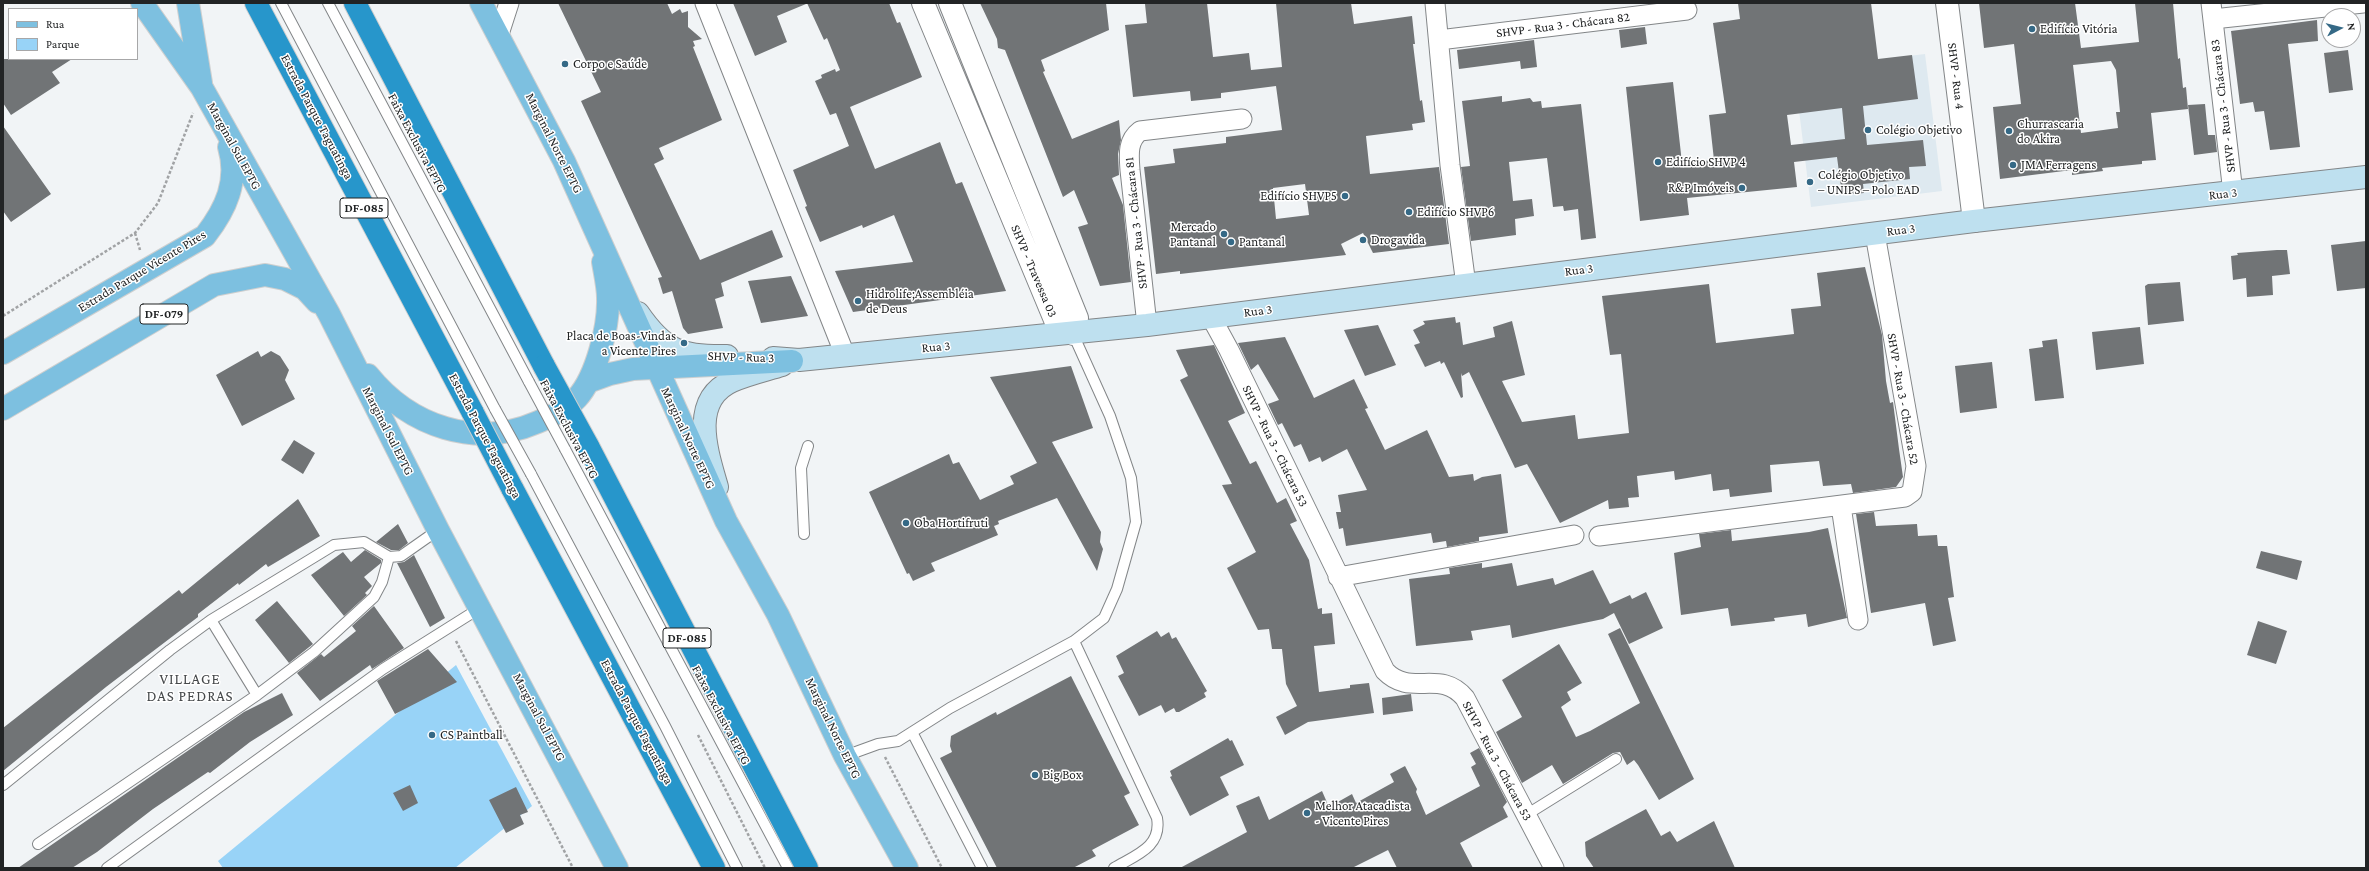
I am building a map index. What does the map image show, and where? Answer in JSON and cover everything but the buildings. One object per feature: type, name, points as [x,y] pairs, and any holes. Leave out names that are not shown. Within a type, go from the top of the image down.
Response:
[{"type":"highway","name":"Estrada Parque Taguatinga","points":[[256,3],[714,868]]},
{"type":"highway","name":"DF-085","points":[[355,3],[544,366],[588,446],[807,868]]},
{"type":"main road","name":"Marginal Sul EPTG","points":[[142,3],[202,88],[224,130],[329,314],[438,530],[618,868]]},
{"type":"main road","points":[[188,3],[202,88]]},
{"type":"main road","name":"Marginal Norte EPTG","points":[[481,3],[499,34],[564,160],[600,237],[656,368],[726,521],[778,615],[845,756],[907,868]]},
{"type":"main road","name":"Estrada Parque Vicente Pires","points":[[3,353],[205,236],[219,218],[229,197],[232,158],[224,130]]},
{"type":"main road","name":"Rua 3","points":[[792,361],[1073,334],[1974,221],[2366,177]]},
{"type":"main road","points":[[347,349],[383,394],[417,418],[452,431],[491,434],[523,429],[559,413],[577,398],[588,382],[602,343],[608,299],[600,237]]},
{"type":"main road","name":"DF-079","points":[[3,409],[214,285],[265,275],[285,279],[305,289],[329,314]]},
{"type":"main road","name":"SHVP - Rua 3","points":[[622,288],[655,336],[665,344],[680,351],[705,357],[763,356],[792,361]]},
{"type":"main road","points":[[588,382],[610,374],[656,368],[792,361]]},
{"type":"main road","name":"SHVP - Rua 3","points":[[726,521],[711,466],[705,431],[705,410],[714,394],[732,381],[792,361]]},
{"type":"street","points":[[499,34],[509,3]]},
{"type":"street","points":[[705,3],[844,356]]},
{"type":"street","name":"SHVP - Travessa 03","points":[[923,3],[1058,327],[1073,334],[1078,318],[950,3]]},
{"type":"street","points":[[1435,3],[1450,165],[1466,285]]},
{"type":"street","name":"SHVP - Rua 4","points":[[1947,3],[1974,221]]},
{"type":"street","name":"SHVP - Rua 3 - Chácara 83","points":[[2233,193],[2212,11],[2362,3]]},
{"type":"street","name":"SHVP - Rua 3 - Chácara 82","points":[[1439,40],[1687,10]]},
{"type":"street","name":"SHVP - Rua 3 - Chácara 81","points":[[1147,325],[1130,170],[1129,148],[1131,141],[1140,131],[1242,120]]},
{"type":"street","name":"SHVP - Rua 3 - Chácara 52","points":[[1599,536],[1841,506],[1905,497],[1912,492],[1915,481],[1916,466],[1875,234]]},
{"type":"street","name":"SHVP - Rua 3 - Chácara 53","points":[[1211,317],[1229,350],[1378,660],[1393,679],[1406,684],[1441,683],[1457,690],[1464,698],[1554,868]]},
{"type":"street","points":[[1841,506],[1858,620]]},
{"type":"street","points":[[1338,577],[1574,535]]},
{"type":"lane","points":[[281,3],[495,409],[665,726],[738,868]]},
{"type":"lane","name":"Faixa Exclusiva EPTG","points":[[328,3],[788,868]]},
{"type":"lane","points":[[845,756],[878,744],[898,741],[950,708],[1074,641],[1104,618],[1118,589],[1136,522],[1131,478],[1110,416],[1073,334]]},
{"type":"lane","points":[[804,534],[801,468],[808,446]]},
{"type":"lane","points":[[3,785],[170,650],[211,620],[334,545],[364,542],[389,557],[401,556],[438,530]]},
{"type":"lane","points":[[38,844],[257,695],[314,652],[374,597],[382,582],[389,557]]},
{"type":"lane","points":[[107,868],[383,669],[480,608]]},
{"type":"lane","points":[[211,620],[257,695]]},
{"type":"lane","points":[[1074,641],[1157,818],[1157,836],[1147,849],[1114,868]]},
{"type":"lane","points":[[912,732],[982,868]]},
{"type":"lane","points":[[1526,815],[1616,759]]},
{"type":"path","points":[[3,316],[134,233],[158,203],[175,162],[202,88]]},
{"type":"path","points":[[450,628],[573,868]]},
{"type":"path","points":[[878,744],[942,868]]},
{"type":"shaded area","name":"Colégio Objetivo","points":[[1925,54],[1942,191],[1811,207],[1794,70]]},
{"type":"green space","name":"CS Paintball","points":[[456,665],[532,806],[455,868],[223,868],[218,861]]},
{"type":"place","name":"Edifício Vitória","points":[[2032,29]]},
{"type":"place","name":"Corpo e Saúde","points":[[565,64]]},
{"type":"place","name":"Colégio Objetivo","points":[[1868,130]]},
{"type":"place","name":"Churrascaria do Akira","points":[[2009,131]]},
{"type":"place","name":"Edifício SHVP 4","points":[[1658,162]]},
{"type":"place","name":"JMA Ferragens","points":[[2013,165]]},
{"type":"place","name":"Colégio Objetivo – UNIPS – Polo EAD","points":[[1810,182]]},
{"type":"place","name":"R&P Imóveis","points":[[1742,188]]},
{"type":"place","name":"Edifício SHVP5","points":[[1345,196]]},
{"type":"place","name":"Edifício SHVP6","points":[[1409,212]]},
{"type":"place","name":"Mercado Pantanal","points":[[1224,234]]},
{"type":"place","name":"Drogavida","points":[[1363,240]]},
{"type":"place","name":"Pantanal","points":[[1231,242]]},
{"type":"place","name":"Hidrolife;Assembléia de Deus","points":[[858,301]]},
{"type":"place","name":"Placa de Boas-Vindas a Vicente Pires","points":[[684,343]]},
{"type":"place","name":"Oba Hortifruti","points":[[906,523]]},
{"type":"place","name":"CS Paintball","points":[[432,735]]},
{"type":"place","name":"Big Box","points":[[1035,775]]},
{"type":"place","name":"Melhor Atacadista - Vicente Pires","points":[[1307,813]]},
{"type":"district","name":"VILLAGE DAS PEDRAS","points":[[190,688]]}]
